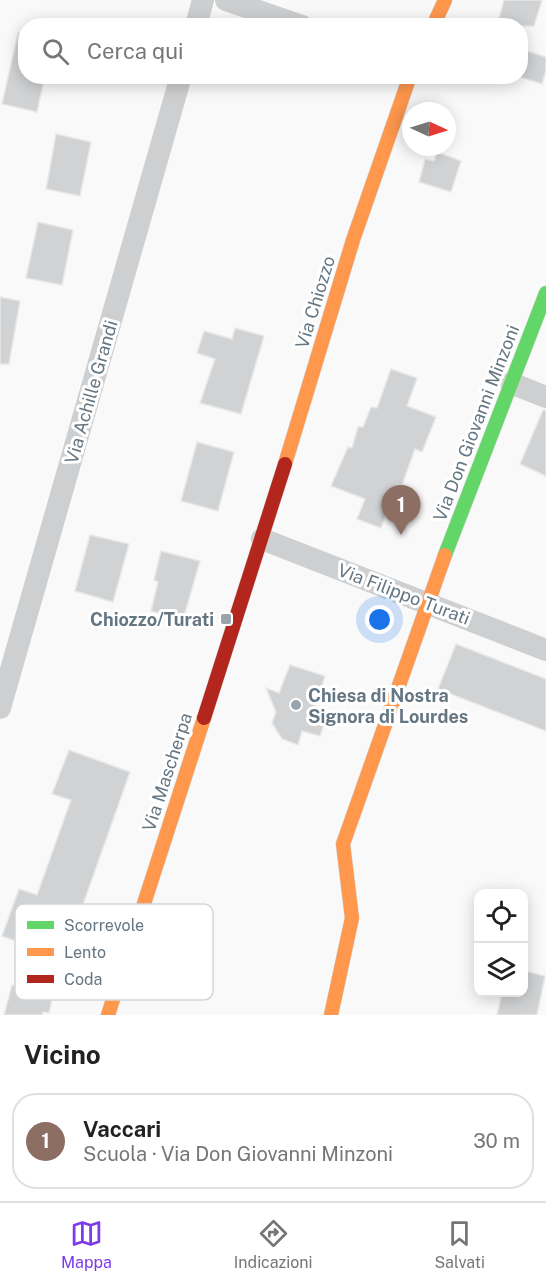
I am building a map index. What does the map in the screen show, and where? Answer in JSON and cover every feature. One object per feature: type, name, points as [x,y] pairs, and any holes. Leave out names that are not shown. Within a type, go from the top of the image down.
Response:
[{"type":"street","points":[[198,18],[203,0]]},
{"type":"street","points":[[226,0],[279,18]]},
{"type":"street","points":[[437,18],[445,0]]},
{"type":"street","name":"Via Achille Grandi","points":[[0,708],[179,84]]},
{"type":"street","name":"Via Chiozzo","points":[[262,539],[353,240],[407,84]]},
{"type":"street","name":"Via Don Giovanni Minzoni","points":[[330,1015],[352,918],[343,844],[427,602],[546,293]]},
{"type":"street","points":[[511,383],[546,397]]},
{"type":"street","name":"Via Filippo Turati","points":[[262,539],[546,650]]},
{"type":"street","name":"Via Mascherpa","points":[[144,904],[262,539]]},
{"type":"street","name":"Via Mascherpa","points":[[108,1015],[113,1000]]},
{"type":"building","points":[[504,0],[542,0],[534,26],[528,26],[528,18],[499,18]]},
{"type":"building","points":[[18,33],[18,84],[43,84],[37,112],[2,104]]},
{"type":"building","points":[[528,51],[546,57],[546,70],[542,84],[528,80]]},
{"type":"building","points":[[56,134],[91,142],[80,196],[46,189]]},
{"type":"building","points":[[436,156],[448,156],[461,161],[451,192],[419,182],[425,159],[434,161]]},
{"type":"building","points":[[38,222],[73,230],[62,285],[26,278]]},
{"type":"building","points":[[0,297],[20,301],[9,364],[0,364]]},
{"type":"building","points":[[235,328],[264,336],[241,414],[200,403],[215,359],[197,353],[204,331],[232,339]]},
{"type":"building","points":[[391,369],[417,378],[407,406],[436,417],[422,452],[415,449],[402,485],[397,484],[381,528],[357,519],[365,499],[331,486],[348,447],[352,448],[358,427],[363,427],[371,407],[377,408]]},
{"type":"building","points":[[543,410],[546,410],[546,476],[520,464]]},
{"type":"building","points":[[197,442],[234,452],[218,511],[181,501]]},
{"type":"building","points":[[90,535],[129,544],[113,602],[75,591]]},
{"type":"building","points":[[161,551],[200,561],[183,620],[151,611],[158,582],[154,580]]},
{"type":"building","points":[[456,644],[546,679],[546,731],[438,689]]},
{"type":"building","name":"Chiesa di Nostra Signora di Lourdes","points":[[290,665],[325,676],[313,716],[325,721],[320,736],[302,731],[298,745],[282,739],[272,723],[276,712],[266,688],[279,693]]},
{"type":"building","points":[[69,750],[130,772],[83,904],[15,904],[15,941],[2,936],[19,889],[37,895],[71,800],[52,794]]},
{"type":"building","points":[[528,972],[545,976],[537,1015],[497,1015],[501,997],[528,997]]},
{"type":"building","points":[[12,985],[15,986],[15,1000],[52,1000],[49,1013],[4,1015]]},
{"type":"traffic: fast","points":[[445,555],[546,293]]},
{"type":"traffic: slow","points":[[437,18],[445,0]]},
{"type":"traffic: slow","points":[[285,464],[353,240],[407,84]]},
{"type":"traffic: slow","points":[[331,1015],[352,918],[343,844],[445,555]]},
{"type":"traffic: slow","points":[[144,904],[204,718]]},
{"type":"traffic: slow","points":[[108,1015],[113,1000]]},
{"type":"traffic: jam","points":[[204,718],[285,464]]},
{"type":"place","name":"Vaccari","points":[[401,535]]},
{"type":"place","name":"Chiozzo/Turati","points":[[226,619]]},
{"type":"place","name":"Chiesa di Nostra Signora di Lourdes","points":[[296,705]]}]
